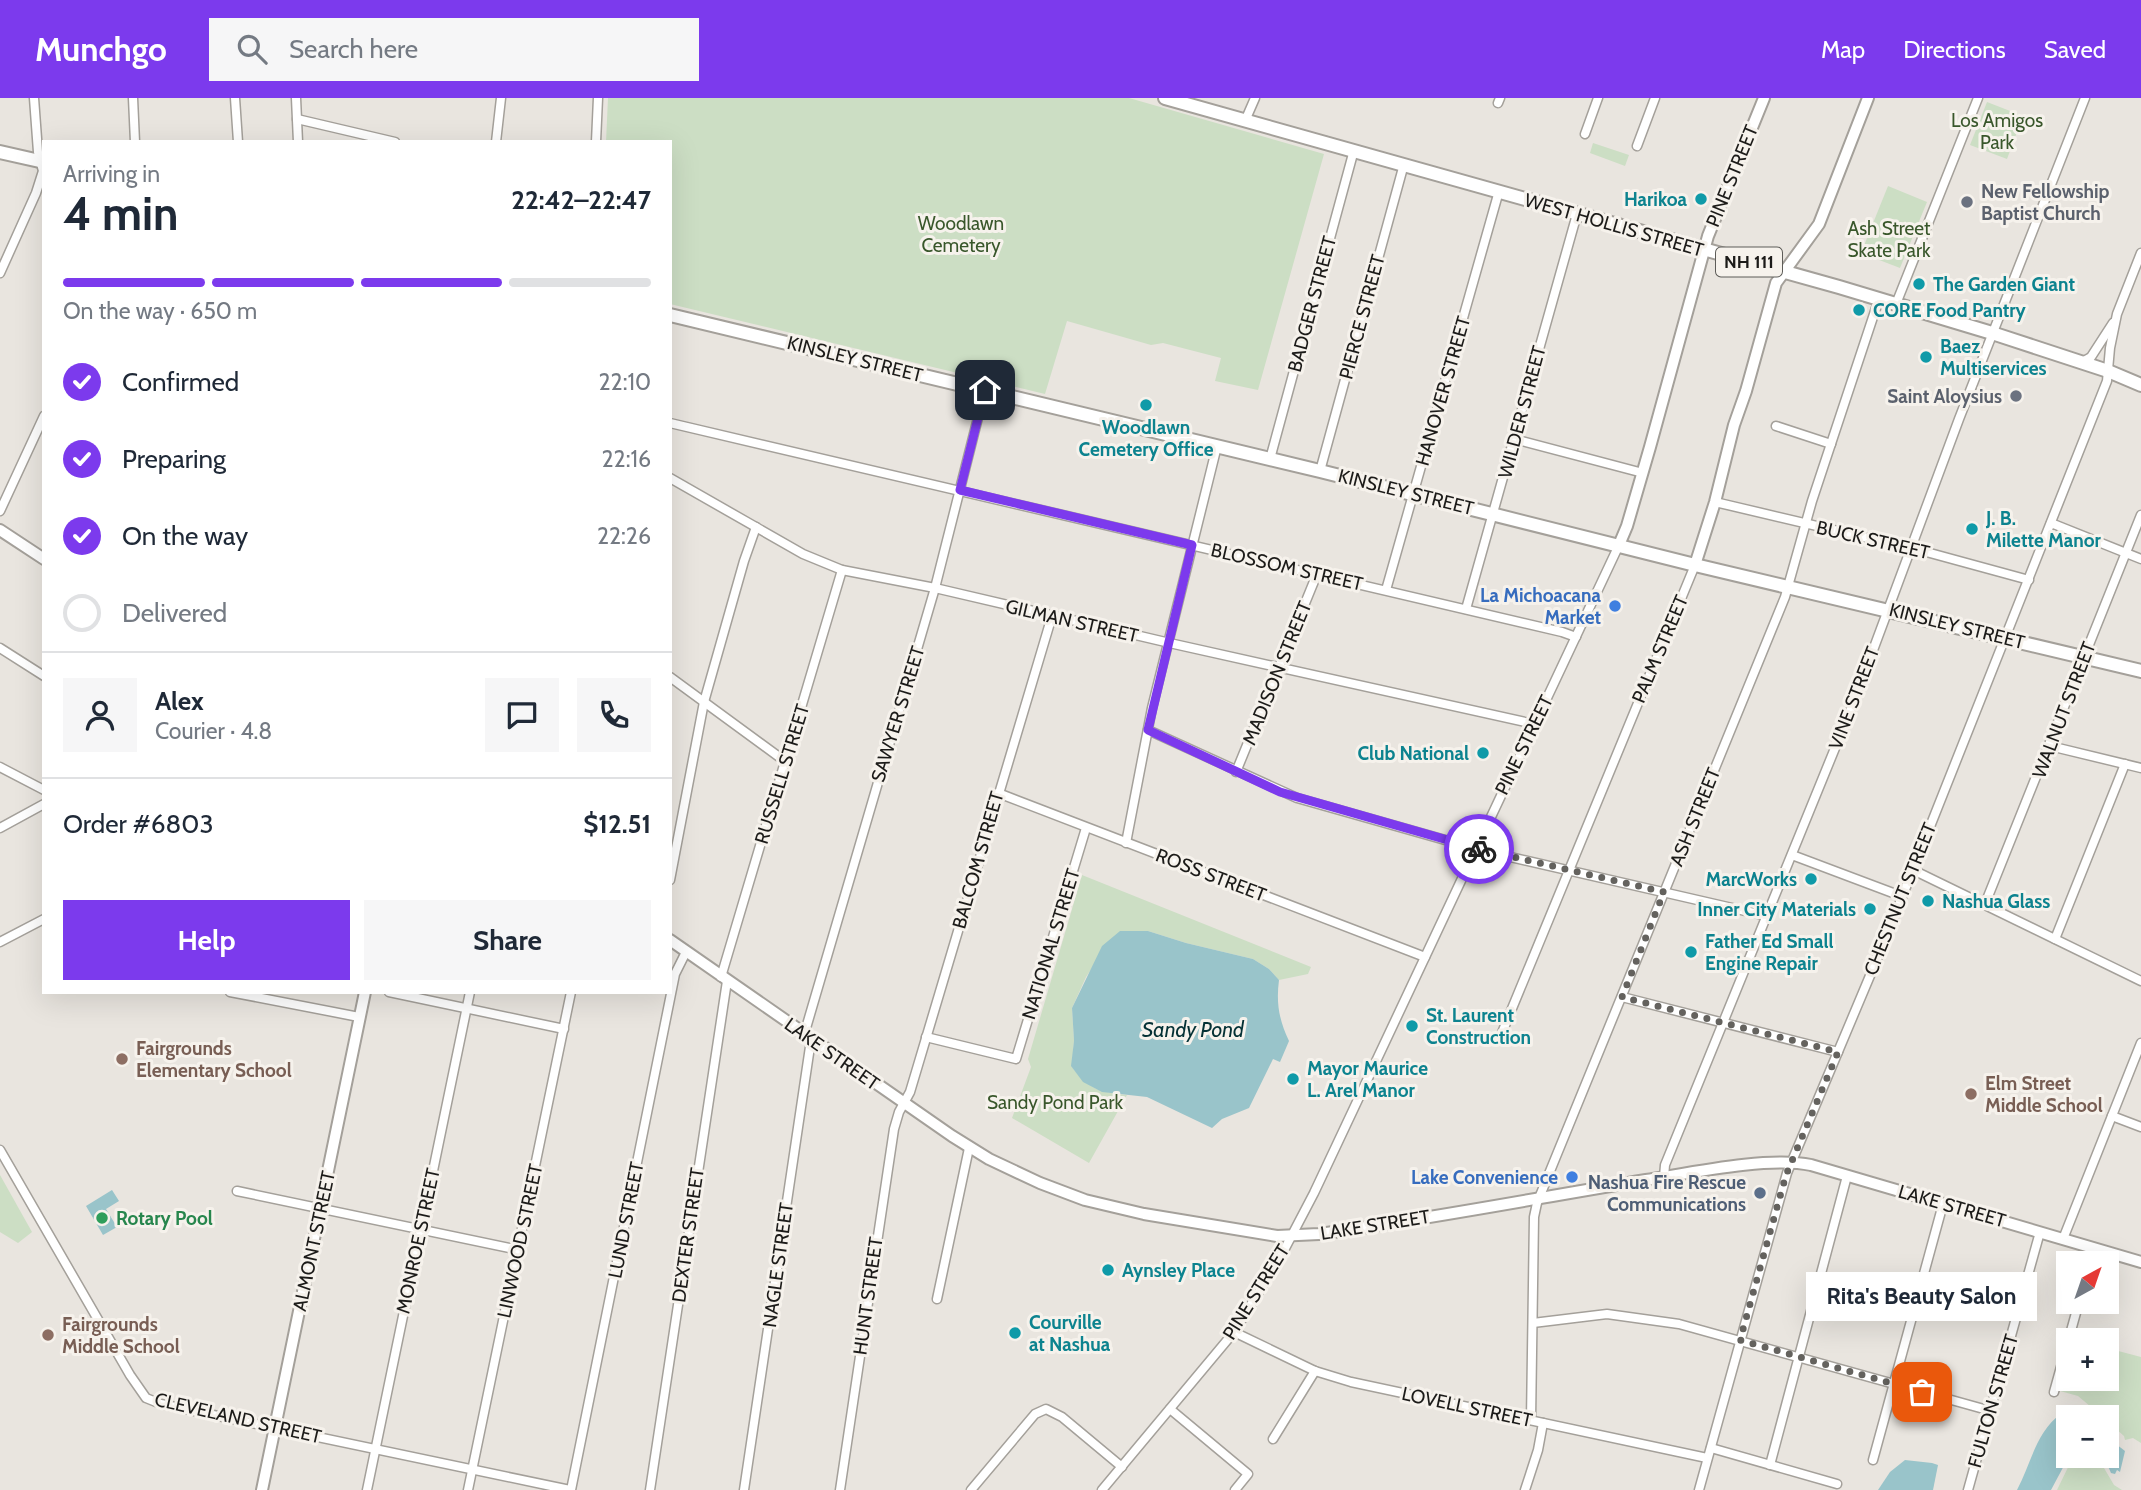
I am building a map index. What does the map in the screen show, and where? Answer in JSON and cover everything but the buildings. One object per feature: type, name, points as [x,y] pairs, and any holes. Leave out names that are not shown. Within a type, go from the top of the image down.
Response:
[{"type":"main road","name":"WEST HOLLIS STREET","points":[[1165,98],[1805,277],[1992,333],[2108,371],[2141,385]]},
{"type":"main road","points":[[0,152],[42,162]]},
{"type":"main road","name":"KINSLEY STREET","points":[[672,314],[1320,471],[1695,565],[2141,671]]},
{"type":"street","points":[[34,98],[42,162]]},
{"type":"street","points":[[133,98],[135,140]]},
{"type":"street","points":[[235,98],[238,140]]},
{"type":"street","points":[[296,98],[298,140]]},
{"type":"street","points":[[496,140],[501,98]]},
{"type":"street","points":[[596,140],[598,98]]},
{"type":"street","points":[[1245,121],[1255,98]]},
{"type":"street","points":[[1585,134],[1598,98]]},
{"type":"street","points":[[1637,146],[1655,98]]},
{"type":"street","name":"PINE STREET","points":[[1102,1490],[1234,1332],[1281,1256],[1314,1193],[1629,521],[1714,218],[1764,98]]},
{"type":"street","name":"PALM STREET","points":[[1499,1040],[1695,565],[1776,283],[1819,224],[1868,98]]},
{"type":"street","points":[[1896,304],[1978,98]]},
{"type":"street","name":"VINE STREET","points":[[1664,1177],[1665,1165],[1792,855],[2085,98]]},
{"type":"street","points":[[297,119],[386,140]]},
{"type":"street","name":"BADGER STREET","points":[[1270,459],[1353,150]]},
{"type":"street","name":"PIERCE STREET","points":[[1320,471],[1404,164]]},
{"type":"street","points":[[0,273],[42,174]]},
{"type":"street","name":"HANOVER STREET","points":[[1387,590],[1499,191]]},
{"type":"street","name":"WILDER STREET","points":[[1466,609],[1577,214]]},
{"type":"street","points":[[1799,253],[1799,265],[1805,277]]},
{"type":"street","name":"CHESTNUT STREET","points":[[2082,362],[2091,357],[2101,344],[2117,314],[2141,253]]},
{"type":"street","name":"ASH STREET","points":[[1531,1420],[1534,1217],[1540,1197],[1790,586],[1806,524],[1879,299]]},
{"type":"street","name":"CHESTNUT STREET","points":[[1699,1490],[1791,1162],[1902,896],[2107,382],[2117,314]]},
{"type":"street","name":"SAWYER STREET","points":[[808,1037],[935,589],[985,390]]},
{"type":"street","points":[[0,511],[42,420]]},
{"type":"street","name":"BLOSSOM STREET","points":[[672,423],[1387,590],[1576,637]]},
{"type":"street","points":[[1776,426],[1831,444]]},
{"type":"street","points":[[1514,439],[1643,473]]},
{"type":"street","points":[[1126,843],[1148,730],[1217,446]]},
{"type":"street","name":"GILMAN STREET","points":[[672,479],[803,554],[842,570],[1534,724]]},
{"type":"street","name":"BUCK STREET","points":[[1715,502],[1912,548],[2029,580]]},
{"type":"street","name":"WALNUT STREET","points":[[1986,904],[2141,515]]},
{"type":"street","points":[[2052,523],[2141,559]]},
{"type":"street","points":[[672,870],[704,702],[756,527]]},
{"type":"street","points":[[0,530],[42,558]]},
{"type":"street","name":"RUSSELL STREET","points":[[724,979],[842,570]]},
{"type":"street","name":"MADISON STREET","points":[[1236,772],[1317,574]]},
{"type":"street","name":"BALCOM STREET","points":[[903,1104],[910,1092],[1052,616]]},
{"type":"street","points":[[0,648],[42,675]]},
{"type":"street","points":[[672,678],[786,762]]},
{"type":"street","points":[[1148,730],[1297,798],[1475,848],[1767,916]]},
{"type":"street","points":[[2050,746],[2141,768]]},
{"type":"street","points":[[2054,939],[2125,764]]},
{"type":"street","points":[[0,767],[42,789]]},
{"type":"street","name":"ROSS STREET","points":[[998,793],[1425,957]]},
{"type":"street","points":[[0,828],[42,805]]},
{"type":"street","name":"NATIONAL STREET","points":[[926,1037],[1016,1059],[1086,828]]},
{"type":"street","points":[[1792,855],[1902,896]]},
{"type":"street","points":[[1911,869],[2141,981]]},
{"type":"street","points":[[0,942],[42,920]]},
{"type":"street","name":"LAKE STREET","points":[[672,942],[969,1148],[1040,1183],[1085,1200],[1144,1214],[1291,1236],[1366,1227],[1664,1177],[1791,1162],[1807,1164],[2141,1262]]},
{"type":"street","name":"LUND STREET","points":[[672,989],[675,974],[686,952]]},
{"type":"street","name":"DEXTER STREET","points":[[650,1490],[724,979]]},
{"type":"street","name":"ALMONT STREET","points":[[262,1490],[365,994]]},
{"type":"street","points":[[399,994],[564,1029]]},
{"type":"street","name":"MONROE STREET","points":[[367,1490],[470,994]]},
{"type":"street","name":"LINWOOD STREET","points":[[468,1490],[571,994]]},
{"type":"street","name":"LUND STREET","points":[[570,1490],[671,994]]},
{"type":"street","points":[[261,996],[359,1017]]},
{"type":"street","points":[[1622,997],[1838,1052]]},
{"type":"street","name":"NAGLE STREET","points":[[744,1490],[808,1037]]},
{"type":"street","points":[[2063,1239],[2141,1043]]},
{"type":"street","name":"HUNT STREET","points":[[839,1490],[894,1129],[903,1104]]},
{"type":"street","points":[[2112,1116],[2141,1127]]},
{"type":"street","points":[[937,1299],[969,1148]]},
{"type":"street","name":"CLEVELAND STREET","points":[[0,1150],[130,1375],[146,1398],[161,1404],[274,1429],[570,1490]]},
{"type":"street","points":[[1770,1465],[1847,1176]]},
{"type":"street","points":[[237,1191],[519,1250]]},
{"type":"street","points":[[1873,1460],[1943,1204]]},
{"type":"street","name":"FULTON STREET","points":[[1968,1490],[2040,1232]]},
{"type":"street","points":[[2054,1392],[2076,1314]]},
{"type":"street","points":[[1533,1323],[1617,1315],[1687,1325],[1991,1410]]},
{"type":"street","name":"LOVELL STREET","points":[[1234,1332],[1315,1371],[1351,1382],[1707,1458]]},
{"type":"street","points":[[1273,1439],[1315,1371]]},
{"type":"street","points":[[971,1490],[1035,1414],[1046,1409],[1062,1417],[1122,1467]]},
{"type":"street","points":[[1170,1409],[1248,1474],[1235,1490]]},
{"type":"street","points":[[1525,1490],[1538,1450],[1543,1423]]},
{"type":"street","points":[[1711,1448],[1836,1484]]},
{"type":"green space","name":"Woodlawn Cemetery","points":[[608,98],[1129,98],[1324,154],[1258,390],[1215,381],[1221,358],[1163,343],[1151,345],[1067,321],[1045,394],[672,304],[672,140],[606,140]]},
{"type":"green space","name":"Los Amigos Park","points":[[1987,102],[2023,116],[2007,159],[1970,145]]},
{"type":"green space","points":[[1593,143],[1629,155],[1625,166],[1590,153]]},
{"type":"green space","name":"Ash Street Skate Park","points":[[1888,186],[1927,202],[1900,268],[1861,253]]},
{"type":"green space","name":"Sandy Pond Park","points":[[1082,875],[1311,967],[1308,974],[1279,980],[1269,969],[1253,959],[1148,931],[1094,965],[1072,1008],[1072,1067],[1095,1088],[1127,1095],[1089,1163],[1012,1118],[1031,1067],[1028,1059]]},
{"type":"green space","points":[[0,1175],[32,1232],[18,1243],[0,1232]]},
{"type":"green space","points":[[2119,1351],[2141,1357],[2141,1443],[2133,1438],[2125,1440],[2119,1432],[2119,1405],[2089,1405],[2078,1396],[2060,1391],[2119,1391]]},
{"type":"green space","points":[[2068,1468],[2104,1468],[2114,1485],[2122,1490],[2057,1490]]},
{"type":"water","name":"Sandy Pond","points":[[1120,931],[1148,931],[1253,959],[1269,969],[1279,980],[1279,1011],[1289,1041],[1280,1062],[1273,1059],[1249,1108],[1222,1119],[1212,1128],[1147,1097],[1102,1092],[1083,1082],[1071,1066],[1074,1041],[1072,1008],[1102,946]]},
{"type":"water","name":"Rotary Pool","points":[[112,1190],[119,1201],[106,1209],[117,1227],[103,1235],[86,1206]]},
{"type":"water","points":[[2056,1418],[2056,1468],[2063,1468],[2051,1490],[2017,1490],[2040,1438]]},
{"type":"water","points":[[2119,1446],[2125,1451],[2120,1472],[2117,1470],[2115,1474],[2109,1468],[2119,1468]]},
{"type":"water","points":[[1905,1460],[1938,1465],[1933,1490],[1878,1490],[1890,1472]]},
{"type":"way so far","points":[[1479,849],[1664,892],[1622,997],[1838,1052],[1786,1175],[1740,1340],[1922,1392]]},
{"type":"place","name":"Harikoa","points":[[1701,199]]},
{"type":"place","name":"New Fellowship Baptist Church","points":[[1967,202]]},
{"type":"place","name":"The Garden Giant","points":[[1919,284]]},
{"type":"place","name":"CORE Food Pantry","points":[[1859,310]]},
{"type":"place","name":"Baez Multiservices","points":[[1926,357]]},
{"type":"place","name":"Saint Aloysius","points":[[2016,396]]},
{"type":"place","name":"Woodlawn Cemetery Office","points":[[1146,405]]},
{"type":"place","name":"J. B. Milette Manor","points":[[1972,529]]},
{"type":"place","name":"La Michoacana Market","points":[[1615,606]]},
{"type":"place","name":"Club National","points":[[1483,753]]},
{"type":"place","name":"MarcWorks","points":[[1811,879]]},
{"type":"place","name":"Nashua Glass","points":[[1928,901]]},
{"type":"place","name":"Inner City Materials","points":[[1870,909]]},
{"type":"place","name":"Father Ed Small Engine Repair","points":[[1691,952]]},
{"type":"place","name":"St. Laurent Construction","points":[[1412,1026]]},
{"type":"place","name":"Fairgrounds Elementary School","points":[[122,1059]]},
{"type":"place","name":"Mayor Maurice L. Arel Manor","points":[[1293,1079]]},
{"type":"place","name":"Elm Street Middle School","points":[[1971,1094]]},
{"type":"place","name":"Lake Convenience","points":[[1572,1177]]},
{"type":"place","name":"Nashua Fire Rescue Communications","points":[[1760,1193]]},
{"type":"place","name":"Rotary Pool","points":[[102,1218]]},
{"type":"place","name":"Aynsley Place","points":[[1108,1270]]},
{"type":"place","name":"Courville at Nashua","points":[[1015,1333]]},
{"type":"place","name":"Fairgrounds Middle School","points":[[48,1335]]},
{"type":"place","name":"Rita's Beauty Salon","points":[[1922,1392]]},
{"type":"route","points":[[985,390],[960,490],[1192,545],[1148,730],[1280,792],[1479,849]]}]
